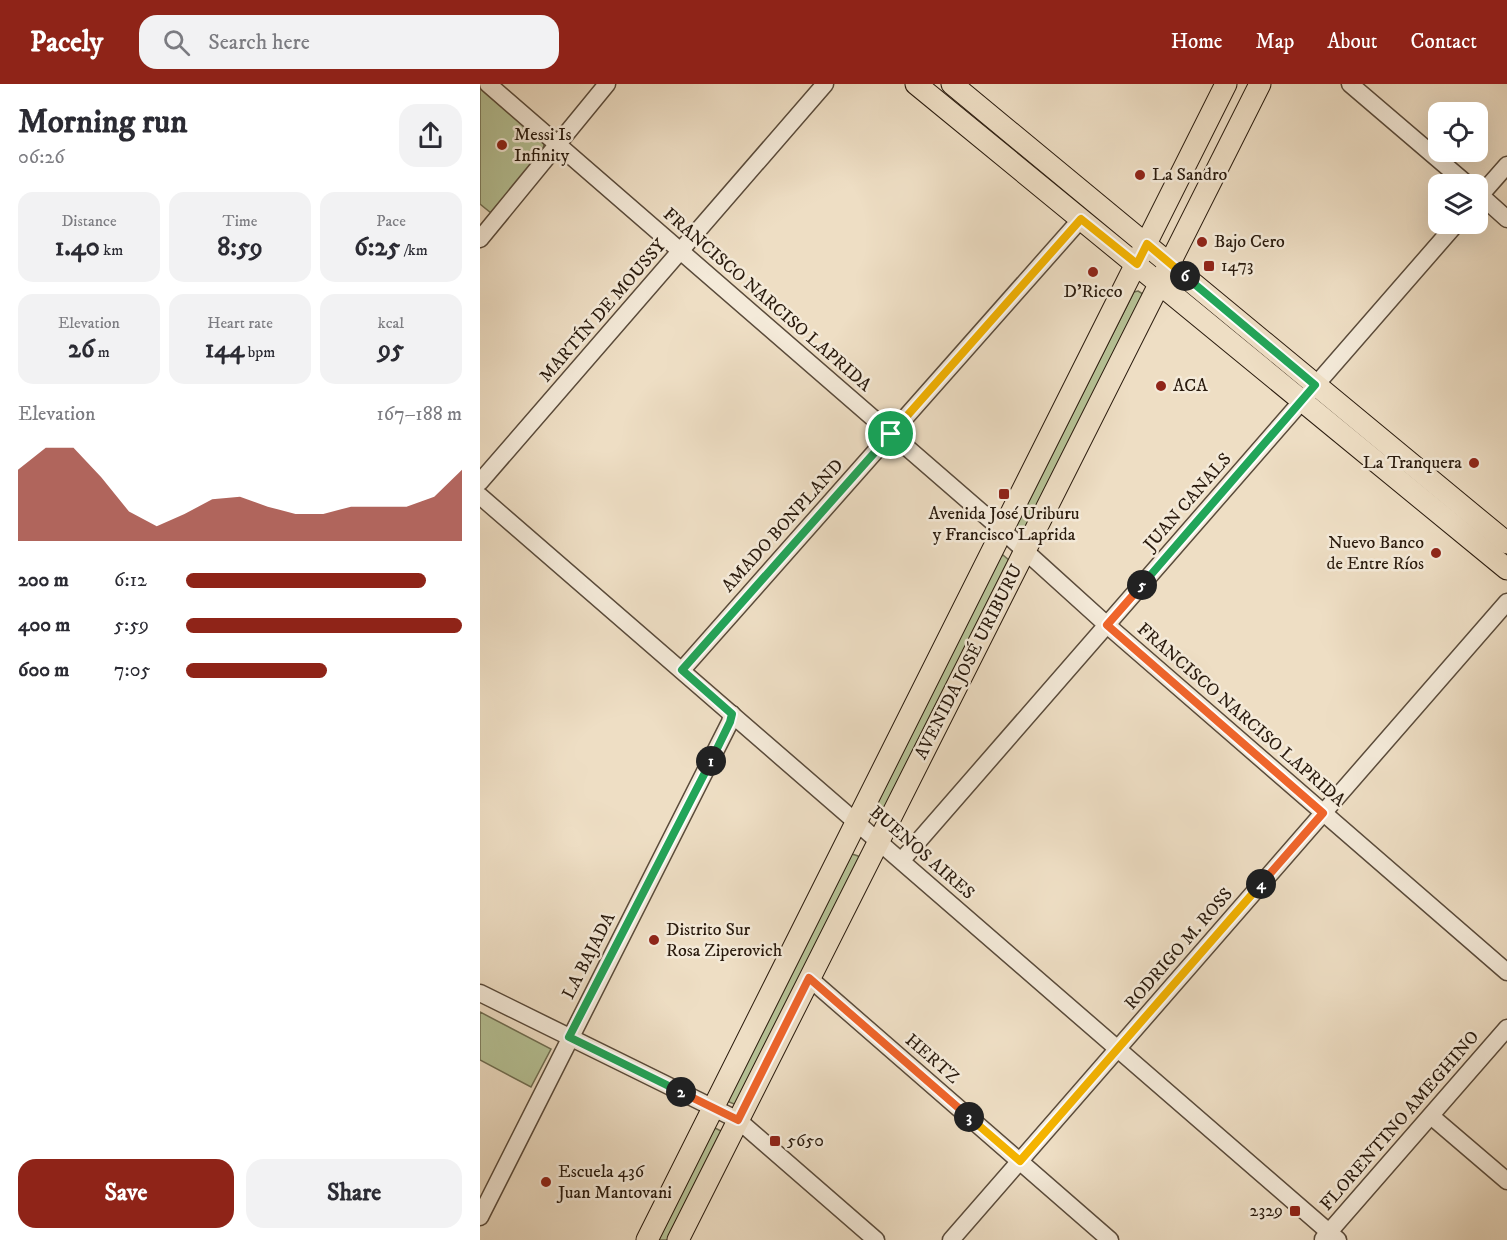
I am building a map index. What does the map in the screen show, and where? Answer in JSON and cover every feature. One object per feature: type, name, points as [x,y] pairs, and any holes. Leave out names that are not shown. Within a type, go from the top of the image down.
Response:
[{"type":"main road","points":[[952,84],[1170,264],[1507,569]]},
{"type":"main road","name":"AVENIDA JOSÉ URIBURU","points":[[646,1240],[1226,84]]},
{"type":"main road","name":"AVENIDA JOSÉ URIBURU","points":[[678,1240],[1260,84]]},
{"type":"main road","points":[[928,88],[1160,284],[1309,392],[1507,543]]},
{"type":"street","name":"FRANCISCO NARCISO LAPRIDA","points":[[488,84],[1507,972]]},
{"type":"street","points":[[480,239],[607,84]]},
{"type":"street","name":"MARTÍN DE MOUSSY","points":[[480,482],[825,84]]},
{"type":"street","points":[[1350,84],[1454,174]]},
{"type":"street","points":[[1488,182],[1507,165]]},
{"type":"street","points":[[1488,203],[1507,219]]},
{"type":"street","name":"AMADO BONPLAND","points":[[682,670],[1081,219]]},
{"type":"street","name":"JUAN CANALS","points":[[902,860],[1447,234]]},
{"type":"street","name":"BUENOS AIRES","points":[[480,496],[1118,1048],[1330,1238]]},
{"type":"street","name":"RODRIGO M. ROSS","points":[[951,1240],[1507,602]]},
{"type":"street","name":"LA BAJADA","points":[[480,1217],[725,732],[732,714]]},
{"type":"street","name":"HERTZ","points":[[809,978],[1110,1240]]},
{"type":"street","points":[[480,993],[738,1120],[876,1240]]},
{"type":"street","name":"FLORENTINO AMEGHINO","points":[[1330,1238],[1507,1028]]},
{"type":"street","points":[[1431,1116],[1507,1181]]},
{"type":"green space","points":[[480,87],[539,137],[544,144],[543,150],[491,213],[480,204]]},
{"type":"green space","points":[[1138,291],[1143,294],[1024,532],[1016,525],[1134,292]]},
{"type":"green space","points":[[1003,555],[1010,561],[880,816],[875,815],[873,809],[998,558]]},
{"type":"green space","points":[[852,854],[861,860],[737,1102],[734,1104],[729,1102],[728,1098]]},
{"type":"green space","points":[[480,1012],[551,1049],[531,1087],[480,1060]]},
{"type":"green space","points":[[715,1128],[721,1131],[721,1141],[671,1240],[655,1240]]},
{"type":"place","name":"Messi Is Infinity","points":[[502,145]]},
{"type":"place","name":"La Sandro","points":[[1140,175]]},
{"type":"place","name":"Bajo Cero","points":[[1202,242]]},
{"type":"place","name":"1473","points":[[1209,266]]},
{"type":"place","name":"D'Ricco","points":[[1093,272]]},
{"type":"place","name":"ACA","points":[[1161,386]]},
{"type":"place","name":"La Tranquera","points":[[1474,463]]},
{"type":"place","name":"Avenida José Uriburu y Francisco Laprida","points":[[1004,494]]},
{"type":"place","name":"Nuevo Banco de Entre Ríos","points":[[1436,553]]},
{"type":"place","name":"Distrito Sur Rosa Ziperovich","points":[[654,940]]},
{"type":"place","name":"5650","points":[[775,1141]]},
{"type":"place","name":"Escuela 436 Juan Mantovani","points":[[546,1182]]},
{"type":"place","name":"2329","points":[[1295,1211]]},
{"type":"route","points":[[1081,219],[1137,264],[1147,244],[1315,385],[1107,625],[1323,813],[1020,1161],[809,978],[738,1120],[569,1037],[730,722],[732,714],[682,670],[891,434],[1081,219]]}]
